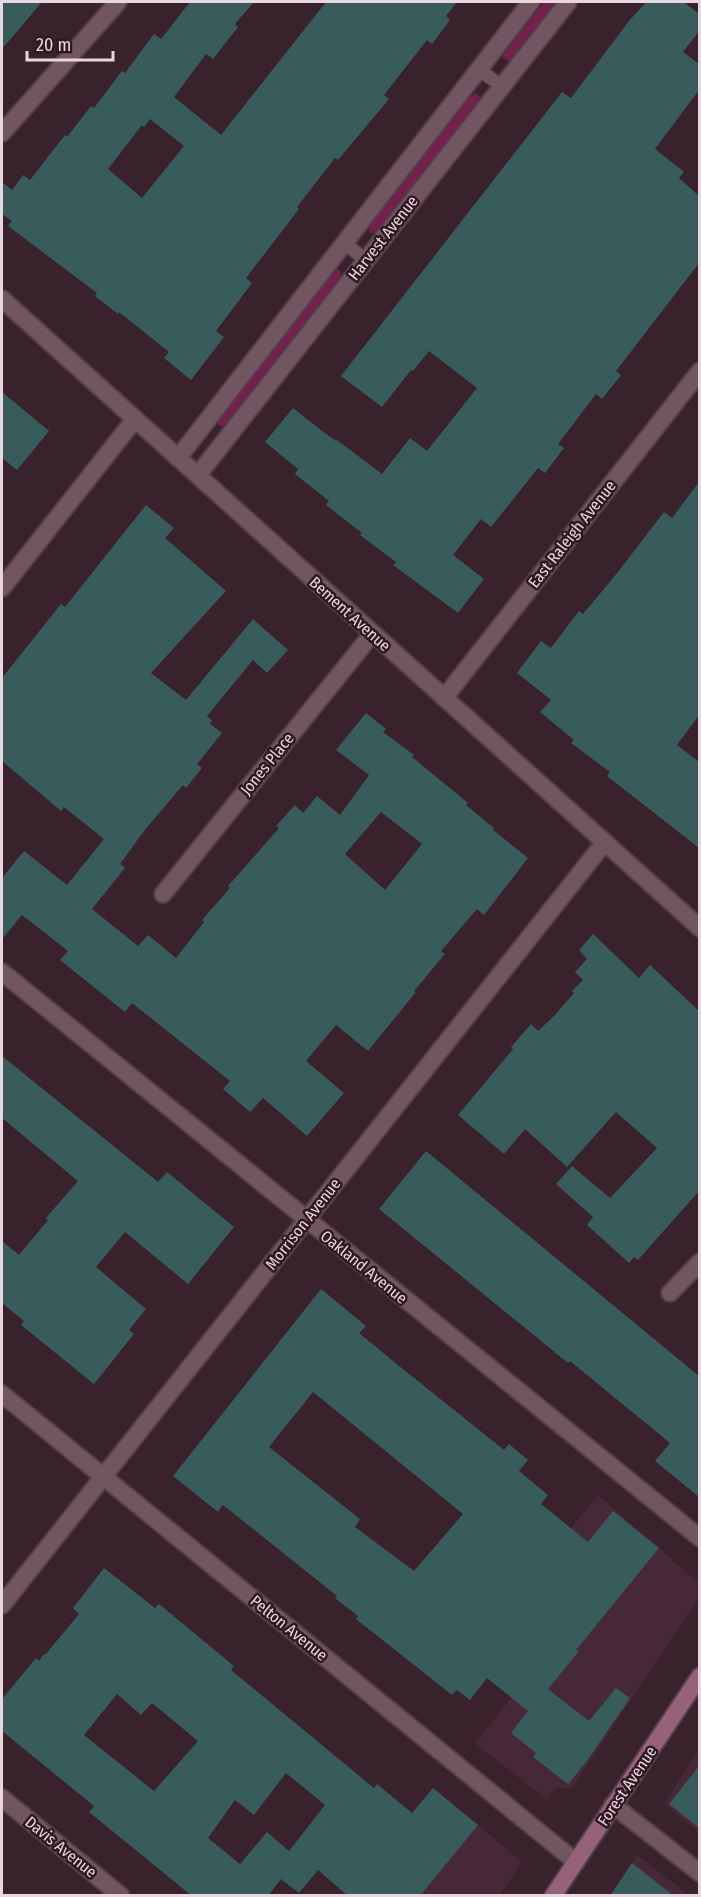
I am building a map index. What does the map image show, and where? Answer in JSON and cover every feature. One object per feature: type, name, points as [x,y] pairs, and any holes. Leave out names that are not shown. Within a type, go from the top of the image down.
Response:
[{"type":"main road","name":"Forest Avenue","points":[[553,1896],[699,1676]]},
{"type":"street","points":[[2,133],[118,2]]},
{"type":"street","name":"Harvest Avenue","points":[[178,458],[531,2]]},
{"type":"street","name":"Harvest Avenue","points":[[198,475],[568,2]]},
{"type":"street","name":"Bement Avenue","points":[[2,299],[604,843],[698,925]]},
{"type":"street","name":"East Raleigh Avenue","points":[[444,698],[699,371]]},
{"type":"street","points":[[2,588],[135,419]]},
{"type":"street","name":"Jones Place","points":[[163,894],[372,634]]},
{"type":"street","name":"Morrison Avenue","points":[[2,1605],[604,843]]},
{"type":"street","name":"Oakland Avenue","points":[[2,972],[699,1538]]},
{"type":"street","points":[[670,1293],[699,1262]]},
{"type":"street","name":"Pelton Avenue","points":[[2,1394],[576,1862]]},
{"type":"street","name":"Davis Avenue","points":[[2,1798],[121,1896]]},
{"type":"street","points":[[613,1805],[699,1873]]},
{"type":"lane","points":[[478,69],[502,86]]},
{"type":"lane","points":[[344,243],[366,260]]},
{"type":"shaded area","points":[[544,2],[556,2],[513,57],[509,61],[503,58],[504,53]]},
{"type":"shaded area","points":[[476,93],[480,97],[477,103],[378,230],[371,233],[370,225],[470,97]]},
{"type":"shaded area","points":[[338,269],[341,273],[339,279],[226,423],[219,426],[218,419],[331,273]]},
{"type":"shaded area","points":[[598,1495],[699,1583],[699,1598],[572,1788],[557,1788],[547,1800],[475,1743],[560,1638],[513,1599]]},
{"type":"shaded area","points":[[699,1750],[699,1832],[664,1804]]},
{"type":"shaded area","points":[[433,1788],[522,1862],[500,1895],[348,1896],[346,1893]]},
{"type":"shaded area","points":[[637,1855],[689,1895],[610,1896]]},
{"type":"building","points":[[2,2],[42,2],[2,49]]},
{"type":"building","points":[[190,2],[254,2],[235,24],[238,27],[213,59],[206,54],[174,97],[221,135],[326,2],[457,2],[446,16],[450,20],[432,44],[427,40],[384,95],[389,99],[338,160],[335,158],[246,278],[252,283],[216,331],[224,337],[191,380],[164,358],[169,352],[95,296],[97,293],[8,226],[12,221],[2,214],[2,182],[12,190],[23,175],[30,180],[65,135],[67,137],[91,106],[94,108],[122,71],[125,73],[154,34],[161,39]],"holes":[[[150,119],[184,146],[142,198],[108,169],[142,125],[144,127]]]},
{"type":"building","points":[[646,2],[684,2],[699,14],[699,31],[683,52],[699,64],[699,90],[655,149],[684,172],[679,178],[699,196],[699,263],[616,371],[621,375],[602,399],[596,394],[558,444],[564,448],[545,473],[538,468],[491,527],[481,519],[453,555],[484,579],[458,613],[393,565],[396,562],[326,505],[329,501],[295,474],[298,469],[265,442],[293,408],[382,474],[410,438],[427,451],[477,388],[429,351],[382,407],[341,376],[562,92],[571,98]]},
{"type":"building","points":[[2,392],[49,431],[17,470],[2,458]]},
{"type":"building","points":[[699,482],[699,715],[677,745],[699,762],[699,848],[607,776],[610,772],[571,743],[574,740],[540,712],[551,700],[517,673],[541,641],[551,648],[579,611],[583,614],[618,572],[664,512],[672,518]]},
{"type":"building","points":[[146,505],[174,528],[165,538],[226,591],[151,673],[186,700],[253,619],[288,650],[267,673],[253,660],[207,716],[212,720],[210,724],[222,733],[197,764],[202,768],[186,788],[183,785],[144,831],[120,864],[125,868],[92,909],[138,946],[148,935],[176,958],[204,922],[202,920],[230,888],[228,886],[279,828],[276,826],[295,805],[303,813],[317,796],[340,815],[369,775],[336,750],[366,713],[386,729],[383,732],[414,755],[412,757],[468,803],[466,805],[494,828],[493,830],[528,858],[484,915],[477,909],[441,951],[445,954],[368,1051],[336,1025],[306,1061],[344,1093],[307,1136],[263,1098],[250,1112],[223,1089],[230,1081],[132,1003],[125,1012],[60,960],[68,951],[22,915],[2,939],[2,878],[24,851],[67,885],[104,839],[64,807],[61,811],[2,761],[2,678],[61,604],[65,607]],"holes":[[[381,812],[422,844],[385,890],[345,854]]]},
{"type":"building","points":[[593,934],[639,978],[650,965],[699,1011],[699,1191],[638,1260],[634,1257],[629,1263],[587,1225],[593,1217],[556,1184],[572,1166],[610,1198],[657,1148],[616,1112],[567,1167],[525,1129],[504,1154],[458,1115],[531,1024],[538,1031],[574,993],[572,991],[583,980],[575,972],[587,959],[579,950]]},
{"type":"building","points":[[2,1056],[158,1182],[167,1172],[234,1227],[188,1284],[125,1232],[96,1267],[146,1309],[129,1330],[134,1334],[94,1384],[21,1325],[24,1321],[2,1303],[2,1241],[19,1255],[48,1220],[46,1218],[78,1181],[2,1118]]},
{"type":"building","points":[[426,1151],[699,1376],[699,1497],[655,1461],[670,1443],[379,1209]]},
{"type":"building","points":[[321,1289],[366,1326],[359,1333],[504,1450],[509,1444],[528,1460],[519,1471],[548,1495],[541,1504],[588,1542],[613,1511],[659,1548],[576,1650],[579,1651],[548,1689],[589,1721],[616,1688],[630,1698],[587,1761],[568,1784],[533,1757],[536,1753],[511,1733],[528,1711],[487,1678],[470,1700],[457,1690],[452,1695],[356,1619],[358,1616],[335,1598],[337,1596],[223,1505],[218,1512],[173,1476]],"holes":[[[313,1392],[463,1514],[414,1571],[355,1527],[360,1519],[269,1447]]]},
{"type":"building","points":[[104,1568],[155,1608],[159,1604],[234,1666],[231,1670],[374,1788],[377,1784],[412,1813],[433,1788],[478,1825],[420,1896],[348,1896],[318,1870],[299,1893],[281,1879],[268,1896],[192,1896],[89,1812],[94,1806],[2,1731],[2,1699],[36,1658],[39,1661],[45,1655],[79,1614],[73,1608]],"holes":[[[117,1694],[141,1715],[152,1703],[198,1741],[154,1791],[84,1735]],[[286,1773],[325,1805],[289,1851],[267,1832],[240,1864],[208,1838],[235,1800],[254,1815]]]},
{"type":"building","points":[[699,1766],[699,1828],[669,1804]]},
{"type":"building","points":[[632,1863],[674,1896],[610,1896]]}]
